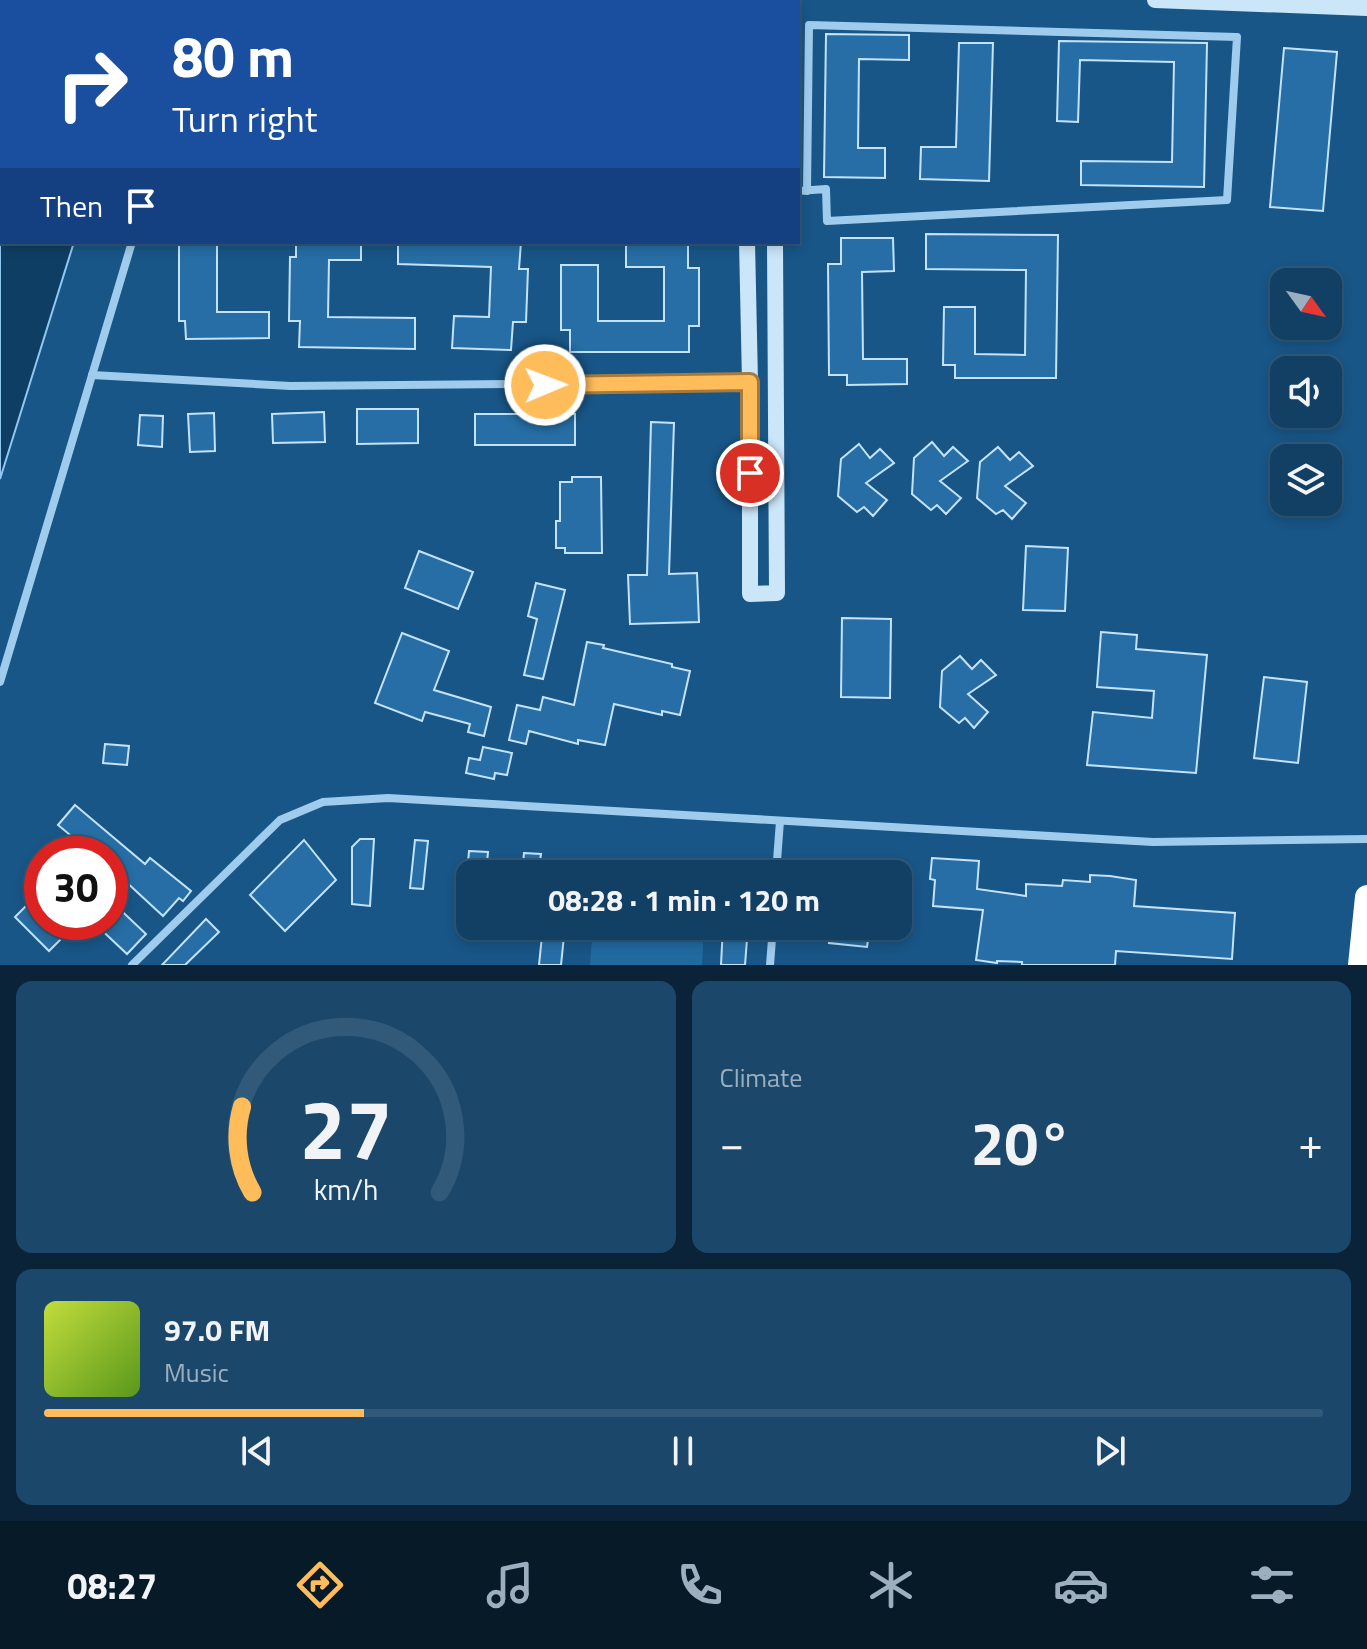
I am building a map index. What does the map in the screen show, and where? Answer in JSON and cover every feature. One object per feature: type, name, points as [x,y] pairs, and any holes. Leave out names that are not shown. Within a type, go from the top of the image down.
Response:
[{"type":"highway","points":[[1360,965],[1367,897]]},
{"type":"street","points":[[1155,0],[1367,8]]},
{"type":"street","points":[[809,25],[1237,37],[1227,200],[827,221],[826,189],[802,191],[809,25]]},
{"type":"street","points":[[0,682],[131,244]]},
{"type":"street","points":[[747,244],[750,594],[777,593],[775,244]]},
{"type":"street","points":[[92,375],[321,386],[750,382]]},
{"type":"street","points":[[132,965],[280,820],[323,802],[388,798],[1153,842],[1367,839]]},
{"type":"street","points":[[777,860],[780,821]]},
{"type":"street","points":[[770,965],[772,940]]},
{"type":"shaded area","points":[[0,244],[73,244],[0,479]]},
{"type":"shaded area","points":[[592,940],[703,940],[702,965],[590,965]]},
{"type":"building","points":[[826,34],[909,35],[909,60],[859,59],[858,148],[885,148],[885,178],[824,177]]},
{"type":"building","points":[[1059,41],[1207,43],[1204,187],[1081,185],[1081,161],[1172,162],[1174,62],[1080,60],[1078,122],[1057,121]]},
{"type":"building","points":[[959,43],[993,43],[989,181],[920,179],[921,147],[956,147]]},
{"type":"building","points":[[1284,48],[1337,52],[1323,211],[1270,207]]},
{"type":"building","points":[[926,234],[1058,235],[1056,378],[955,378],[955,365],[943,365],[944,307],[975,307],[975,354],[1025,355],[1026,270],[926,269]]},
{"type":"building","points":[[841,238],[893,238],[894,271],[862,272],[863,359],[907,359],[907,384],[847,385],[847,375],[829,375],[828,264],[841,264]]},
{"type":"building","points":[[179,244],[217,244],[217,312],[269,312],[269,338],[186,339],[185,321],[179,321]]},
{"type":"building","points":[[296,244],[361,244],[361,260],[329,260],[328,317],[415,318],[415,349],[299,347],[300,321],[289,321],[290,257],[296,257]]},
{"type":"building","points":[[398,244],[521,244],[519,269],[528,269],[526,322],[513,322],[511,350],[452,348],[454,316],[489,317],[491,267],[398,264]]},
{"type":"building","points":[[626,244],[688,244],[688,268],[699,268],[699,326],[689,326],[689,352],[570,352],[570,330],[561,330],[561,265],[598,265],[598,321],[664,321],[664,267],[626,267]]},
{"type":"building","points":[[357,409],[418,409],[418,443],[357,444]]},
{"type":"building","points":[[324,412],[325,442],[273,443],[272,414]]},
{"type":"building","points":[[214,413],[215,451],[190,452],[188,414]]},
{"type":"building","points":[[475,414],[575,414],[575,445],[475,445]]},
{"type":"building","points":[[140,415],[163,416],[162,447],[138,445]]},
{"type":"building","points":[[651,422],[674,423],[669,574],[697,573],[699,622],[630,624],[628,575],[647,575]]},
{"type":"building","points":[[932,442],[944,456],[953,447],[968,461],[940,481],[961,498],[946,514],[937,505],[931,510],[912,494],[914,458]]},
{"type":"building","points":[[859,444],[870,458],[880,449],[894,463],[866,483],[887,500],[873,516],[864,507],[857,512],[838,496],[841,459]]},
{"type":"building","points":[[998,447],[1010,460],[1019,452],[1033,466],[1005,486],[1026,503],[1012,519],[1003,510],[996,514],[977,498],[980,462]]},
{"type":"building","points":[[572,477],[601,477],[602,553],[565,553],[565,548],[556,548],[560,482],[572,482]]},
{"type":"building","points":[[1026,546],[1068,548],[1065,611],[1023,610]]},
{"type":"building","points":[[419,551],[473,572],[458,609],[405,588]]},
{"type":"building","points":[[536,583],[565,590],[543,679],[524,675],[537,619],[528,616]]},
{"type":"building","points":[[842,618],[891,619],[890,698],[841,697]]},
{"type":"building","points":[[1101,632],[1137,635],[1136,649],[1207,655],[1196,773],[1087,765],[1093,712],[1152,718],[1154,691],[1097,687]]},
{"type":"building","points":[[402,633],[449,651],[434,690],[491,707],[484,736],[468,732],[470,724],[425,712],[422,721],[375,703]]},
{"type":"building","points":[[587,642],[690,671],[680,715],[662,711],[662,715],[614,704],[605,745],[578,740],[578,744],[529,731],[526,744],[509,740],[517,705],[540,710],[543,697],[574,705]]},
{"type":"building","points":[[960,656],[972,669],[981,660],[996,675],[968,694],[988,712],[974,728],[965,718],[959,723],[940,707],[942,671]]},
{"type":"building","points":[[1264,677],[1307,682],[1298,763],[1254,758]]},
{"type":"building","points":[[105,744],[129,746],[127,765],[103,763]]},
{"type":"building","points":[[483,747],[512,753],[507,775],[495,773],[494,779],[466,773],[469,758],[480,760]]},
{"type":"building","points":[[75,805],[112,836],[71,836],[58,825]]},
{"type":"building","points":[[360,839],[374,839],[370,906],[352,904],[352,847]]},
{"type":"building","points":[[304,840],[336,880],[285,931],[250,895]]},
{"type":"building","points":[[415,840],[428,841],[423,889],[410,888]]},
{"type":"building","points":[[128,850],[145,864],[150,858],[191,891],[183,901],[179,898],[163,916],[128,884]]},
{"type":"building","points":[[469,851],[488,852],[487,860],[468,860]]},
{"type":"building","points":[[524,853],[541,854],[540,860],[523,860]]},
{"type":"building","points":[[932,858],[979,861],[977,889],[1026,896],[1026,884],[1062,886],[1063,880],[1090,882],[1090,875],[1110,876],[1136,880],[1134,906],[1235,913],[1232,959],[1116,951],[1115,965],[1022,965],[1022,962],[976,960],[983,910],[933,906],[935,880],[930,879]]},
{"type":"building","points":[[24,908],[24,926],[15,917]]},
{"type":"building","points":[[128,917],[146,934],[127,954],[112,940],[128,940]]},
{"type":"building","points":[[206,919],[219,932],[185,965],[162,965]]},
{"type":"building","points":[[38,940],[60,940],[49,951]]},
{"type":"building","points":[[542,940],[564,940],[561,965],[539,965]]},
{"type":"building","points":[[722,940],[747,940],[745,965],[721,965]]},
{"type":"building","points":[[829,940],[868,940],[867,947],[829,943]]},
{"type":"route","points":[[545,385],[750,382],[750,473]]}]
